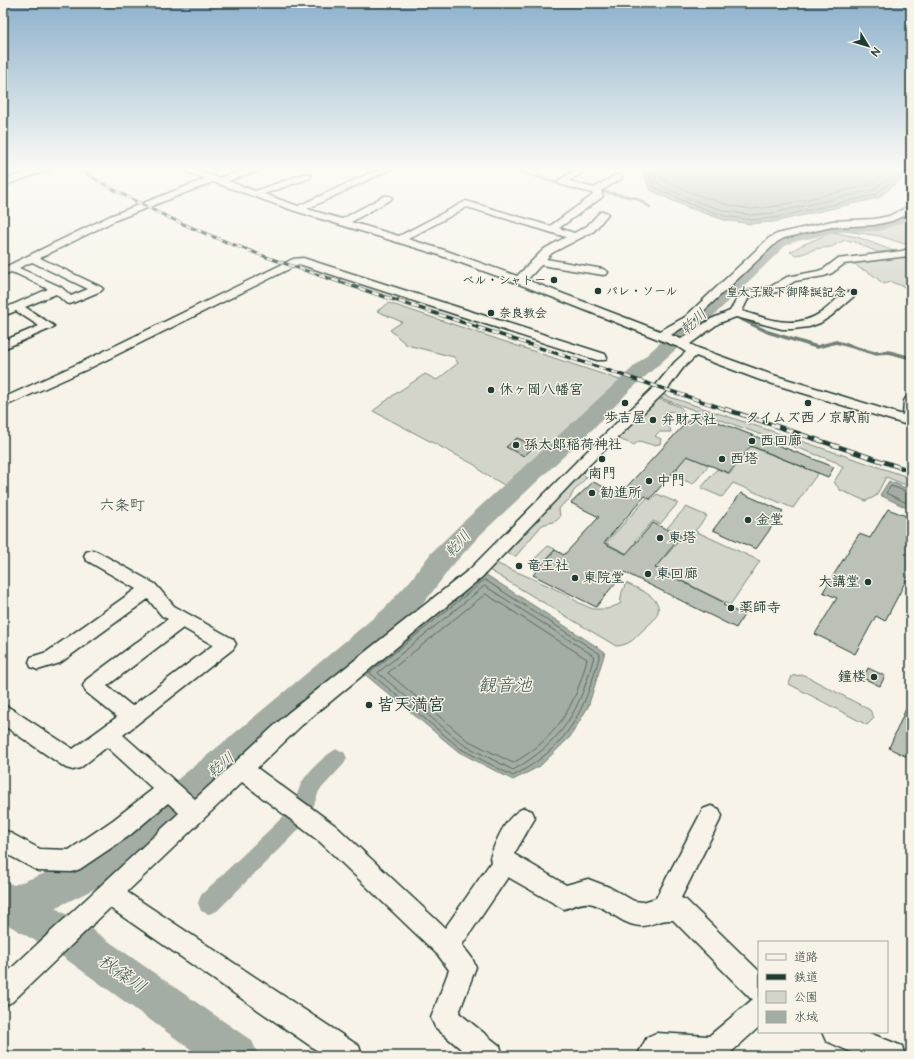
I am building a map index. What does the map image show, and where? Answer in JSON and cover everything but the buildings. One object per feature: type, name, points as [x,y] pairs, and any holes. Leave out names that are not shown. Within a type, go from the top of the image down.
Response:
[{"type":"street","points":[[6,270],[113,218]]},
{"type":"street","points":[[328,218],[399,240],[518,280],[765,377],[910,422],[911,401]]},
{"type":"street","points":[[342,223],[350,218]]},
{"type":"street","points":[[399,240],[439,218]]},
{"type":"street","points":[[516,218],[574,236]]},
{"type":"street","points":[[552,229],[567,218]]},
{"type":"street","points":[[518,280],[522,278],[548,251],[588,230],[593,226],[597,218]]},
{"type":"street","points":[[661,336],[689,319],[772,240],[781,236],[832,224],[874,222],[890,218]]},
{"type":"street","points":[[358,228],[371,221]]},
{"type":"street","points":[[736,313],[745,294],[773,290],[792,279],[820,274],[828,271],[841,261],[904,254],[911,251]]},
{"type":"street","points":[[6,270],[21,272],[57,289],[70,301],[97,289],[32,258]]},
{"type":"street","points":[[3,403],[93,362],[297,261],[303,261],[602,357]]},
{"type":"street","points":[[538,261],[603,272]]},
{"type":"street","points":[[3,313],[57,289]]},
{"type":"street","points":[[10,986],[295,719],[476,573],[585,461],[661,388],[679,365],[688,348],[715,320],[736,313],[782,326],[804,326],[828,313],[840,301],[850,294]]},
{"type":"street","points":[[3,346],[48,326],[17,307]]},
{"type":"street","points":[[3,714],[73,762],[227,644],[183,618],[168,611],[149,589],[92,556]]},
{"type":"street","points":[[38,662],[53,658],[149,589]]},
{"type":"street","points":[[132,718],[93,686],[183,618]]},
{"type":"street","points":[[108,735],[194,812]]},
{"type":"street","points":[[241,769],[328,834],[447,946],[463,967],[444,1018],[490,1056]]},
{"type":"street","points":[[3,840],[38,860],[72,861],[121,828],[168,790]]},
{"type":"street","points":[[664,907],[711,816]]},
{"type":"street","points":[[524,818],[510,837],[503,851],[501,858],[505,862],[564,897],[588,891],[601,894],[631,912],[643,914],[664,907],[678,908],[758,987]]},
{"type":"street","points":[[447,946],[505,862]]},
{"type":"street","points":[[109,893],[146,920],[349,1056]]},
{"type":"street","points":[[650,1056],[656,1046],[714,1050],[758,1011]]},
{"type":"street","points":[[837,1033],[892,1056]]},
{"type":"green space","points":[[902,218],[911,218],[911,246],[880,236],[845,231],[841,229],[880,227]]},
{"type":"green space","points":[[833,232],[857,237],[896,252],[877,252],[855,242],[845,240],[831,247],[815,249],[802,254],[796,255],[790,252],[802,245]]},
{"type":"green space","points":[[900,257],[911,260],[911,289],[891,282],[884,284],[855,264],[860,262]]},
{"type":"green space","points":[[389,303],[620,380],[506,486],[482,472],[475,465],[373,411],[425,374],[437,380],[458,363],[454,357],[407,345],[390,330],[402,322],[377,311]]},
{"type":"green space","points":[[661,394],[911,478],[911,487],[886,477],[876,496],[866,501],[840,490],[834,482],[843,467],[836,462],[658,397]]},
{"type":"green space","points":[[657,398],[680,407],[685,412],[669,411],[664,413],[665,417],[670,420],[668,423],[671,432],[659,432],[655,436],[661,439],[660,444],[653,445],[639,441],[634,445],[614,437]]},
{"type":"green space","points":[[706,429],[818,473],[793,508],[733,483],[722,497],[701,488],[717,469],[730,474],[744,456],[715,444],[700,461],[709,465],[693,484],[672,475],[678,468],[673,465]]},
{"type":"green space","points":[[578,472],[587,477],[573,492],[570,499],[559,509],[560,517],[556,521],[542,525],[516,556],[504,553]]},
{"type":"green space","points":[[657,494],[678,503],[660,524],[653,521],[635,541],[666,556],[683,536],[667,528],[686,507],[707,516],[695,531],[760,561],[730,605],[606,543],[647,498],[651,500]]},
{"type":"green space","points":[[548,546],[555,549],[540,566],[531,562]]},
{"type":"green space","points":[[495,563],[566,594],[579,603],[593,609],[607,609],[620,604],[622,592],[626,583],[642,590],[652,598],[656,602],[658,612],[654,620],[634,639],[628,643],[616,646],[489,570]]},
{"type":"green space","points":[[804,675],[870,710],[874,718],[867,725],[789,684],[792,676]]},
{"type":"water","points":[[719,218],[790,218],[774,222],[750,224]]},
{"type":"water","points":[[889,481],[911,490],[911,510],[880,495]]},
{"type":"water","name":"観音池","points":[[485,574],[605,652],[588,707],[570,737],[540,766],[513,780],[459,752],[362,672],[424,626]]},
{"type":"waterway","name":"乾川","points":[[13,905],[52,890],[91,871],[133,839],[242,748],[394,617],[420,588],[441,560],[471,529],[588,421],[622,387],[703,315],[779,243],[787,238],[821,230],[838,227],[879,226],[899,218]]},
{"type":"waterway","points":[[737,317],[768,332],[817,347],[836,342],[874,353],[889,352],[911,358]]},
{"type":"waterway","points":[[209,903],[296,818],[303,809],[311,786],[337,758]]},
{"type":"waterway","name":"秋篠川","points":[[3,900],[77,943],[237,1056]]},
{"type":"railway","points":[[170,218],[259,254],[321,276]]},
{"type":"railway","points":[[321,276],[728,410]]},
{"type":"railway","points":[[728,410],[911,471]]},
{"type":"place","name":"ベル・シャトー","points":[[554,280]]},
{"type":"place","name":"パレ・ソール","points":[[598,291]]},
{"type":"place","name":"皇太子殿下御降誕記念","points":[[854,292]]},
{"type":"place","name":"奈良教会","points":[[491,313]]},
{"type":"place","name":"休ヶ岡八幡宮","points":[[491,390]]},
{"type":"place","name":"歩吉屋","points":[[625,403]]},
{"type":"place","name":"タイムズ西ノ京駅前","points":[[808,403]]},
{"type":"place","name":"弁財天社","points":[[653,420]]},
{"type":"place","name":"西回廊","points":[[752,441]]},
{"type":"place","name":"孫太郎稲荷神社","points":[[516,445]]},
{"type":"place","name":"南門","points":[[602,459]]},
{"type":"place","name":"西塔","points":[[722,459]]},
{"type":"place","name":"中門","points":[[649,481]]},
{"type":"place","name":"勧進所","points":[[592,493]]},
{"type":"place","name":"金堂","points":[[748,520]]},
{"type":"place","name":"東塔","points":[[660,538]]},
{"type":"place","name":"竜王社","points":[[519,566]]},
{"type":"place","name":"東回廊","points":[[648,574]]},
{"type":"place","name":"東院堂","points":[[575,578]]},
{"type":"place","name":"大講堂","points":[[868,582]]},
{"type":"place","name":"薬師寺","points":[[731,608]]},
{"type":"place","name":"鐘楼","points":[[874,677]]},
{"type":"place","name":"皆天満宮","points":[[369,705]]},
{"type":"district","name":"六条町","points":[[122,505]]}]
